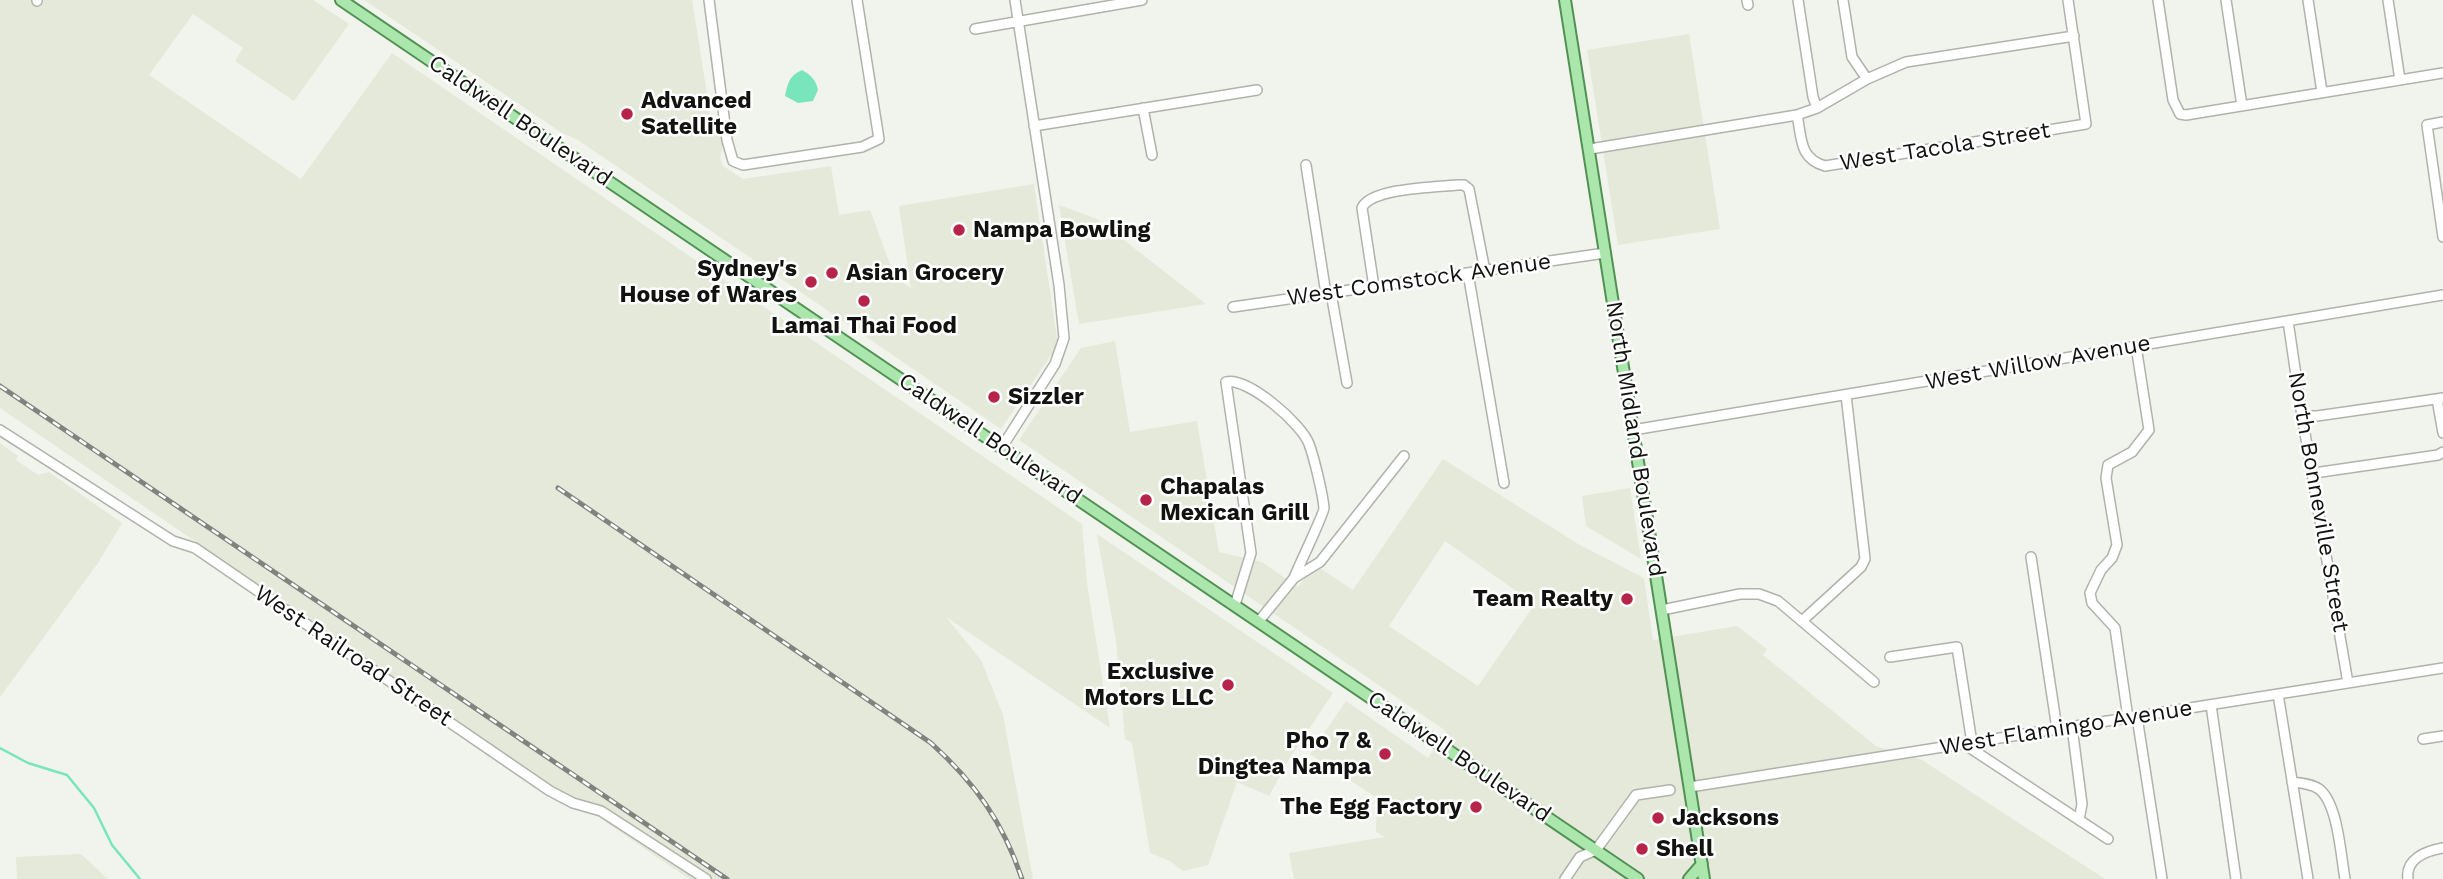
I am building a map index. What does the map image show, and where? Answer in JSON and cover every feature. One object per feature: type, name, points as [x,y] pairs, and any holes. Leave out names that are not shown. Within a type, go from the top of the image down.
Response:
[{"type":"main road","name":"Caldwell Boulevard","points":[[341,0],[1638,879]]},
{"type":"main road","name":"North Midland Boulevard","points":[[1565,0],[1704,879]]},
{"type":"main road","points":[[1689,879],[1702,864]]},
{"type":"street","points":[[709,0],[727,140],[733,161],[743,165],[862,147],[879,139],[857,0]]},
{"type":"street","points":[[1002,447],[1055,364],[1065,338],[1015,0]]},
{"type":"street","points":[[975,29],[1142,0]]},
{"type":"street","points":[[1798,0],[1812,97],[1817,108]]},
{"type":"street","points":[[1843,0],[1852,57],[1867,79]]},
{"type":"street","points":[[1590,149],[1797,115],[1817,108],[1867,79],[1906,62],[2074,36],[2068,0]]},
{"type":"street","points":[[2158,0],[2173,100],[2180,114],[2443,73]]},
{"type":"street","points":[[2226,0],[2242,106]]},
{"type":"street","points":[[2308,0],[2322,92]]},
{"type":"street","points":[[2388,0],[2400,80]]},
{"type":"street","name":"West Tacola Street","points":[[1797,115],[1804,152],[1811,162],[1825,166],[2086,124],[2074,36]]},
{"type":"street","points":[[1034,126],[1257,90]]},
{"type":"street","points":[[1143,108],[1152,155]]},
{"type":"street","points":[[2443,122],[2427,125],[2443,237]]},
{"type":"street","points":[[1306,165],[1347,383]]},
{"type":"street","points":[[1374,287],[1362,208],[1371,197],[1391,192],[1457,185],[1464,185],[1469,189],[1485,271]]},
{"type":"street","name":"West Comstock Avenue","points":[[1233,307],[1605,253]]},
{"type":"street","points":[[1468,273],[1504,483]]},
{"type":"street","name":"West Willow Avenue","points":[[1633,430],[2443,295]]},
{"type":"street","name":"North Bonneville Street","points":[[2288,321],[2348,683]]},
{"type":"street","points":[[2136,346],[2149,430],[2132,452],[2108,465],[2106,478],[2117,545],[2090,593],[2092,603],[2115,628],[2162,879]]},
{"type":"street","points":[[1235,605],[1251,553],[1226,382],[1233,380],[1253,389],[1292,420],[1309,443],[1324,511],[1294,578],[1259,621]]},
{"type":"street","points":[[1802,621],[1861,567],[1865,559],[1846,395]]},
{"type":"street","points":[[2302,415],[2317,416],[2440,398],[2443,433]]},
{"type":"street","name":"West Railroad Street","points":[[0,430],[173,541],[195,548],[550,791],[573,803],[601,811],[706,879]]},
{"type":"street","points":[[2314,473],[2438,455],[2443,452]]},
{"type":"street","points":[[1294,578],[1320,562],[1404,456]]},
{"type":"street","points":[[2031,557],[2057,729]]},
{"type":"street","points":[[1662,610],[1741,594],[1759,594],[1777,601],[1874,681]]},
{"type":"street","points":[[1890,657],[1956,647],[1968,743],[2108,839]]},
{"type":"street","name":"West Flamingo Avenue","points":[[1690,787],[2443,668]]},
{"type":"street","points":[[2278,694],[2308,879]]},
{"type":"street","points":[[2211,705],[2236,879]]},
{"type":"street","points":[[2072,727],[2082,804],[2079,820]]},
{"type":"street","points":[[2423,739],[2443,736]]},
{"type":"street","points":[[2292,782],[2311,785],[2320,790],[2329,801],[2336,821],[2345,879]]},
{"type":"street","points":[[1565,879],[1580,858],[1596,850],[1636,795],[1670,790]]},
{"type":"street","points":[[2407,875],[2415,858],[2443,848]]},
{"type":"shaded area","points":[[0,0],[313,0],[349,24],[294,101],[235,61],[243,48],[193,14],[149,75],[301,179],[392,53],[1082,524],[1087,583],[1110,728],[946,617],[981,660],[1003,715],[1033,879],[689,879],[0,408]]},
{"type":"shaded area","points":[[364,0],[692,0],[711,119],[726,133],[720,158],[723,166],[743,179],[831,166],[839,215],[870,210],[895,278],[911,288],[899,206],[1034,184],[1058,345],[1001,429],[578,140],[562,133]]},
{"type":"shaded area","points":[[1689,34],[1720,229],[1618,245],[1587,50]]},
{"type":"shaded area","points":[[802,70],[813,78],[818,90],[813,101],[798,103],[785,96],[790,80]]},
{"type":"shaded area","points":[[1059,205],[1097,219],[1206,304],[1079,324]]},
{"type":"shaded area","points":[[1115,341],[1130,432],[1197,421],[1219,552],[1262,562],[1298,587],[1314,564],[1353,590],[1443,459],[1578,544],[1644,578],[1653,640],[1737,626],[1767,649],[1763,655],[1876,746],[1922,760],[2105,879],[1294,879],[1289,853],[1385,837],[1376,832],[1377,798],[1310,754],[1346,701],[1428,758],[1446,731],[1019,440],[1081,348]],"holes":[[[1445,541],[1535,604],[1478,686],[1389,626]]]},
{"type":"shaded area","points":[[0,443],[18,456],[16,460],[38,475],[49,472],[122,523],[98,563],[0,697]]},
{"type":"shaded area","points":[[1630,488],[1641,559],[1586,526],[1582,496]]},
{"type":"shaded area","points":[[1097,534],[1333,693],[1289,759],[1269,796],[1237,782],[1208,865],[1183,871],[1170,861],[1150,853],[1132,743],[1125,739],[1116,641]]},
{"type":"shaded area","points":[[81,854],[108,879],[17,879],[16,857]]},
{"type":"waterway","points":[[0,748],[28,763],[67,775],[94,808],[112,845],[140,879]]},
{"type":"railway","points":[[0,386],[727,879]]},
{"type":"railway","points":[[558,488],[931,743],[961,773],[986,805],[1006,839],[1022,879]]},
{"type":"place","name":"Advanced Satellite","points":[[627,114]]},
{"type":"place","name":"Nampa Bowling","points":[[959,230]]},
{"type":"place","name":"Asian Grocery","points":[[832,273]]},
{"type":"place","name":"Sydney's House of Wares","points":[[811,282]]},
{"type":"place","name":"Lamai Thai Food","points":[[864,301]]},
{"type":"place","name":"Sizzler","points":[[994,397]]},
{"type":"place","name":"Chapalas Mexican Grill","points":[[1146,500]]},
{"type":"place","name":"Team Realty","points":[[1627,599]]},
{"type":"place","name":"Exclusive Motors LLC","points":[[1228,685]]},
{"type":"place","name":"Pho 7 & Dingtea Nampa","points":[[1385,754]]},
{"type":"place","name":"The Egg Factory","points":[[1476,807]]},
{"type":"place","name":"Jacksons","points":[[1658,818]]},
{"type":"place","name":"Shell","points":[[1642,849]]}]
